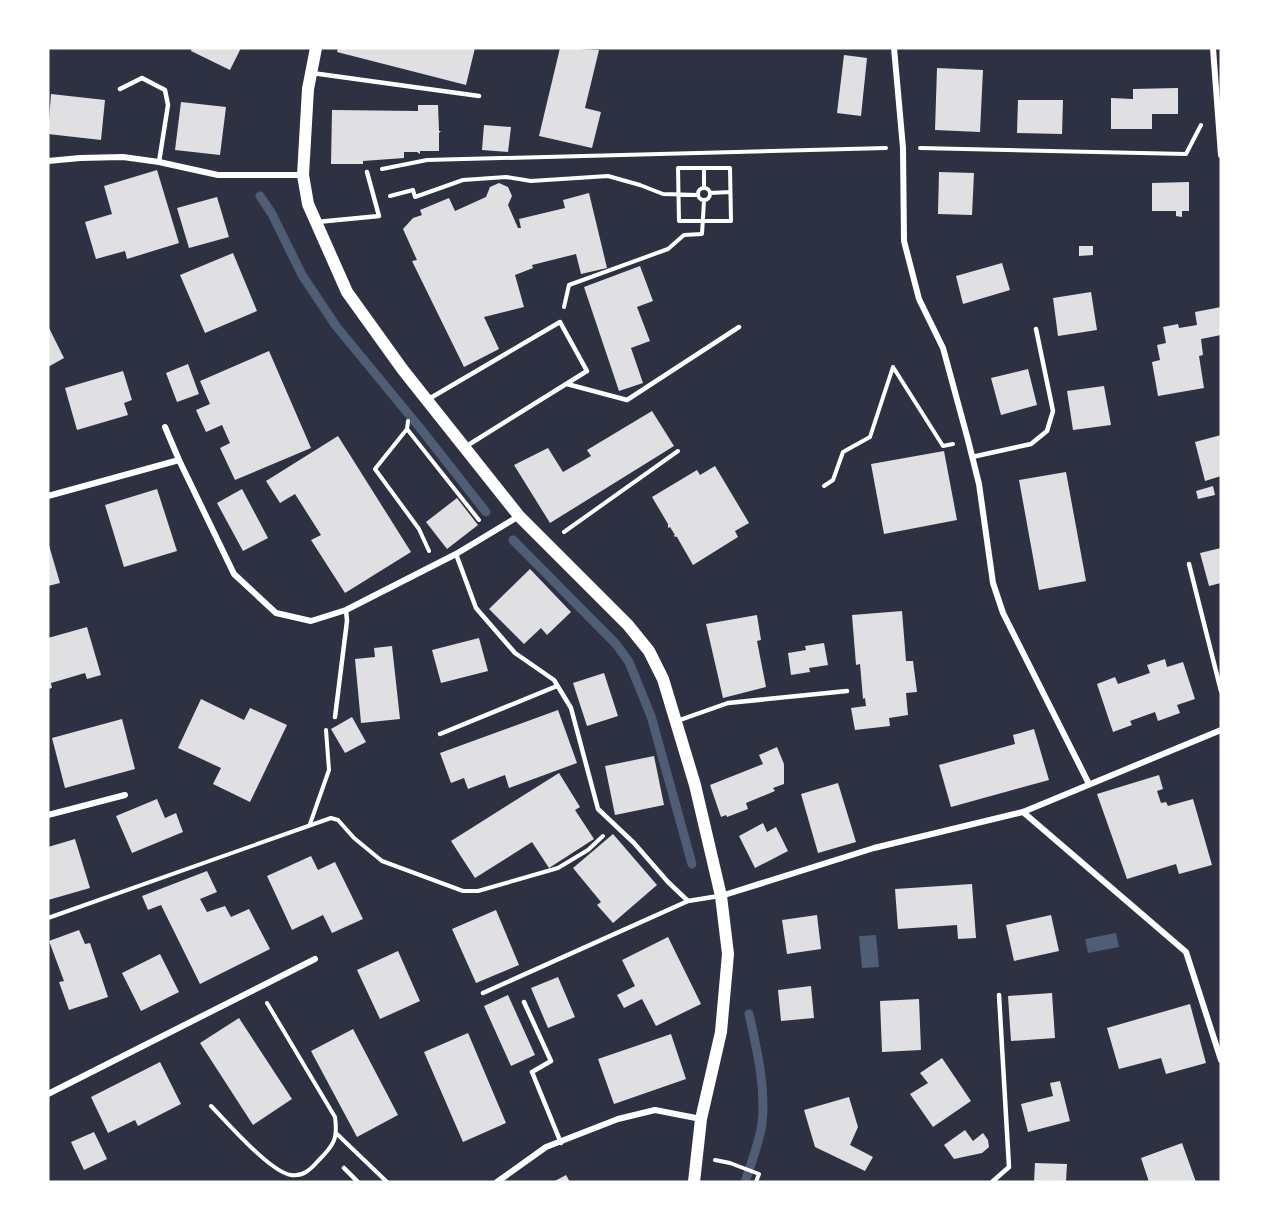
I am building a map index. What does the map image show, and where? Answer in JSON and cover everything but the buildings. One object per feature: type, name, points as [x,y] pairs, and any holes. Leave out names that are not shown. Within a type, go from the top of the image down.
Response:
[{"type":"main road","points":[[316,48],[310,72],[303,175],[308,204],[347,292],[403,370],[519,516],[628,625],[649,651],[663,679],[695,785],[721,896],[728,954],[721,1032],[701,1119],[694,1182]]},
{"type":"street","points":[[894,48],[903,148],[904,241],[919,299],[943,348],[968,440],[979,484],[993,583],[1003,613],[1089,783]]},
{"type":"street","points":[[1213,48],[1221,155]]},
{"type":"street","points":[[48,161],[123,157],[218,175],[303,175]]},
{"type":"street","points":[[165,428],[234,574],[276,613],[311,621],[346,610],[456,554],[519,516]]},
{"type":"street","points":[[48,496],[179,460]]},
{"type":"street","points":[[721,896],[874,848],[1023,812],[1221,730]]},
{"type":"street","points":[[48,815],[125,795]]},
{"type":"street","points":[[1023,812],[1186,952],[1221,1060]]},
{"type":"street","points":[[48,1094],[315,959]]},
{"type":"street","points":[[497,1182],[546,1148],[618,1119],[655,1110],[701,1119]]},
{"type":"lane","points":[[310,72],[479,96]]},
{"type":"lane","points":[[120,89],[142,78],[165,90],[168,105],[159,162]]},
{"type":"lane","points":[[316,223],[379,216],[367,172]]},
{"type":"lane","points":[[427,400],[560,322],[587,371],[465,447]]},
{"type":"lane","points":[[567,384],[627,400],[739,327]]},
{"type":"lane","points":[[972,457],[1031,444],[1047,431],[1053,411],[1036,328]]},
{"type":"lane","points":[[456,554],[476,608],[515,653],[554,680],[571,708],[598,809],[634,843],[688,901]]},
{"type":"lane","points":[[1189,564],[1221,691]]},
{"type":"lane","points":[[335,717],[347,621],[346,610]]},
{"type":"lane","points":[[440,734],[557,686]]},
{"type":"lane","points":[[676,721],[728,703],[847,691]]},
{"type":"lane","points":[[483,993],[688,901],[721,896]]},
{"type":"lane","points":[[992,1182],[1009,1167],[999,995]]},
{"type":"lane","points":[[524,1002],[551,1061],[532,1072],[561,1143]]},
{"type":"lane","points":[[344,1168],[358,1182]]},
{"type":"path","points":[[367,172],[427,160],[903,148],[1186,154],[1203,122],[1217,116]]},
{"type":"path","points":[[678,168],[730,168],[730,192],[731,221],[679,220],[678,168]]},
{"type":"path","points":[[704,168],[704,188]]},
{"type":"path","points":[[374,199],[413,190],[415,197],[463,180],[506,177],[531,181],[608,176],[663,194],[698,195]]},
{"type":"path","points":[[704,188],[710,194]]},
{"type":"path","points":[[698,195],[700,189],[704,188]]},
{"type":"path","points":[[710,194],[730,192]]},
{"type":"path","points":[[704,201],[708,200],[710,194]]},
{"type":"path","points":[[698,195],[704,201]]},
{"type":"path","points":[[560,322],[569,285],[668,249],[684,236],[702,234],[705,221],[704,201]]},
{"type":"path","points":[[824,486],[833,480],[843,452],[870,437],[893,367],[943,446],[968,440]]},
{"type":"path","points":[[408,421],[407,429],[375,469],[419,529],[434,564]]},
{"type":"path","points":[[407,429],[490,534]]},
{"type":"path","points":[[547,544],[678,451]]},
{"type":"path","points":[[310,824],[329,770],[326,729],[335,717]]},
{"type":"path","points":[[48,918],[331,818],[338,820],[354,838],[382,861],[463,891],[478,891],[558,868],[588,849],[614,825]]},
{"type":"path","points":[[211,1106],[273,1167],[291,1175],[309,1172],[332,1147],[337,1134],[335,1117],[267,1003]]},
{"type":"path","points":[[337,1134],[387,1182]]},
{"type":"path","points":[[737,1166],[759,1174],[756,1182]]},
{"type":"water","points":[[1116,933],[1119,947],[1088,953],[1085,939]]},
{"type":"water","points":[[876,935],[879,967],[862,968],[859,936]]},
{"type":"waterway","points":[[260,196],[272,214],[302,275],[336,326],[486,512]]},
{"type":"waterway","points":[[513,540],[616,644],[629,662],[651,716],[692,864]]},
{"type":"waterway","points":[[745,1182],[759,1139],[763,1110],[760,1069],[749,1014]]}]
